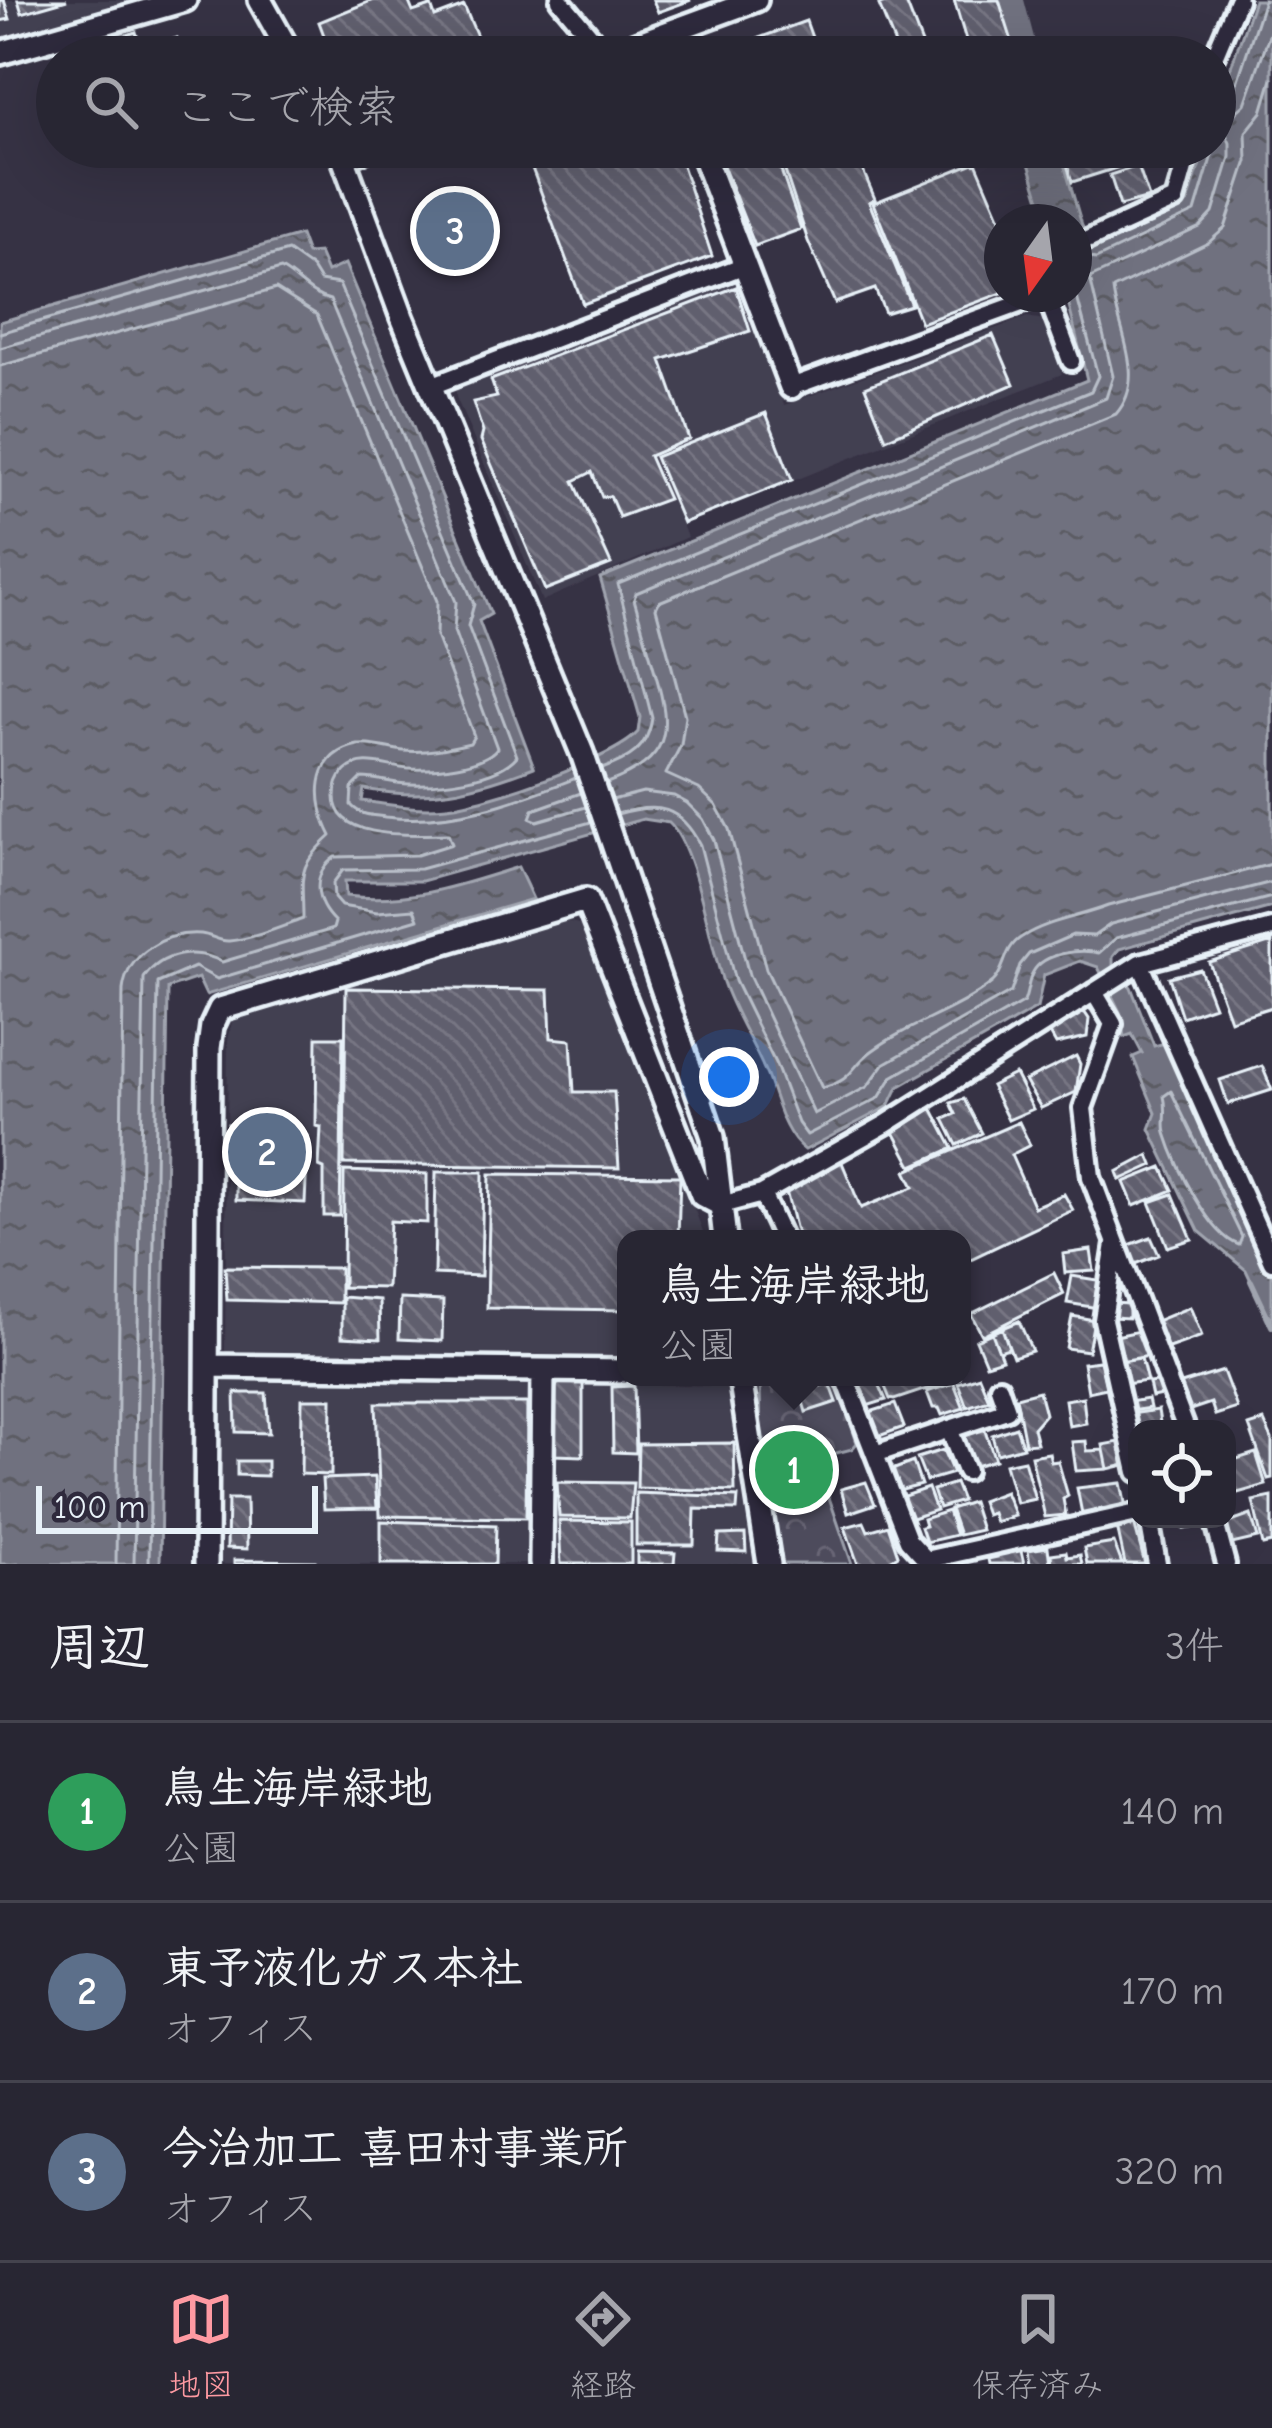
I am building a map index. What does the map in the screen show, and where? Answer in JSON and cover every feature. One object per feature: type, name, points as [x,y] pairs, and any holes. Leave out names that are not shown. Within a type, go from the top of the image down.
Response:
[{"type":"street","points":[[59,36],[185,0]]},
{"type":"street","points":[[260,0],[280,36]]},
{"type":"street","points":[[560,0],[588,36]]},
{"type":"street","points":[[677,36],[716,7],[756,0]]},
{"type":"street","points":[[1223,36],[1238,0]]},
{"type":"street","points":[[0,53],[36,43]]},
{"type":"street","points":[[348,168],[402,317],[582,753],[702,1100],[712,1137],[724,1230]]},
{"type":"street","points":[[708,168],[790,387],[996,312]]},
{"type":"street","points":[[1092,238],[1175,200],[1184,168]]},
{"type":"street","points":[[431,386],[745,265]]},
{"type":"street","points":[[1053,312],[1071,361]]},
{"type":"street","points":[[206,1564],[209,1048],[220,1009],[586,900],[702,1195],[721,1205],[762,1194],[886,1124],[1140,963],[1272,928]]},
{"type":"street","points":[[1140,963],[1272,1261]]},
{"type":"street","points":[[1094,992],[1113,1024],[1084,1108],[1091,1177],[1183,1420]]},
{"type":"street","points":[[762,1194],[779,1230]]},
{"type":"street","points":[[1115,1243],[1103,1320],[1128,1432]]},
{"type":"street","points":[[208,1366],[617,1371]]},
{"type":"street","points":[[541,1564],[543,1372]]},
{"type":"street","points":[[741,1386],[769,1564]]},
{"type":"street","points":[[848,1386],[908,1540],[928,1562],[1128,1515]]},
{"type":"street","points":[[875,1454],[1007,1410],[999,1387]]},
{"type":"street","points":[[949,1429],[966,1471]]},
{"type":"street","points":[[1151,1528],[1157,1564]]},
{"type":"street","points":[[1216,1528],[1226,1564]]},
{"type":"shaded area","points":[[0,0],[156,0],[0,45]]},
{"type":"shaded area","points":[[737,280],[784,405],[1027,317],[1044,320],[1062,374],[682,525],[687,537],[542,601],[456,397],[456,386]]},
{"type":"shaded area","points":[[566,921],[583,925],[702,1230],[617,1230],[617,1355],[225,1354],[228,1040],[233,1017]]},
{"type":"shaded area","points":[[229,1375],[536,1385],[534,1564],[218,1564],[220,1388]]},
{"type":"shaded area","points":[[552,1382],[730,1386],[755,1564],[552,1564]]},
{"type":"green space","points":[[760,1386],[839,1386],[857,1443],[852,1449],[825,1456],[824,1483],[852,1564],[781,1564],[761,1452]]},
{"type":"water","points":[[1254,0],[1272,0],[1272,907],[1119,949],[1113,968],[1131,987],[1154,1046],[1165,1043],[1272,1272],[1272,1326],[1246,1270],[1199,1231],[1150,1129],[1156,1113],[1133,1057],[1142,1053],[1132,1034],[1124,1037],[1120,1012],[1098,967],[1080,961],[1044,975],[1037,1008],[898,1087],[889,1106],[805,1150],[786,1126],[728,994],[687,853],[669,823],[643,819],[422,881],[345,881],[346,896],[391,897],[434,891],[518,867],[533,899],[206,995],[198,978],[168,988],[160,1564],[0,1564],[0,322],[300,235],[307,254],[319,253],[327,272],[345,264],[491,614],[479,621],[534,767],[450,792],[364,789],[362,801],[436,808],[489,798],[548,778],[604,755],[638,732],[640,717],[600,578],[1087,380],[1070,312],[1092,312],[1092,248],[1188,203],[1199,168],[1236,168],[1236,52]]},
{"type":"water","points":[[1030,168],[1065,168],[1076,204],[1041,204]]},
{"type":"building","points":[[0,0],[4,0],[10,19],[0,21]]},
{"type":"building","points":[[18,0],[67,0],[22,13]]},
{"type":"building","points":[[373,0],[408,0],[413,12],[431,6],[435,17],[464,6],[477,36],[324,36],[319,22]]},
{"type":"building","points":[[653,0],[691,0],[658,12]]},
{"type":"building","points":[[905,0],[919,36],[892,36],[879,5]]},
{"type":"building","points":[[954,0],[999,0],[1010,36],[965,36]]},
{"type":"building","points":[[806,21],[811,36],[765,36]]},
{"type":"building","points":[[532,168],[683,168],[712,256],[583,304]]},
{"type":"building","points":[[724,168],[780,168],[801,229],[755,246]]},
{"type":"building","points":[[784,168],[862,168],[875,199],[869,202],[911,305],[885,313],[875,289],[835,303]]},
{"type":"building","points":[[961,168],[979,168],[994,204],[984,204],[984,300],[921,323],[873,203]]},
{"type":"building","points":[[1068,168],[1116,168],[1072,182]]},
{"type":"building","points":[[1139,168],[1149,198],[1120,206],[1110,175]]},
{"type":"building","points":[[459,211],[472,245],[451,252],[439,217]]},
{"type":"building","points":[[736,287],[750,331],[661,360],[689,439],[649,456],[668,499],[619,517],[610,496],[602,497],[592,472],[574,481],[611,564],[545,590],[481,440],[483,432],[473,402],[497,397],[491,380]]},
{"type":"building","points":[[993,335],[1014,384],[886,439],[865,387]]},
{"type":"building","points":[[766,413],[792,480],[683,523],[655,457]]},
{"type":"building","points":[[1272,942],[1272,1007],[1230,1020],[1209,962]]},
{"type":"building","points":[[1200,969],[1214,1006],[1182,1017],[1169,977]]},
{"type":"building","points":[[346,988],[549,990],[551,1038],[571,1040],[574,1092],[614,1092],[619,1168],[344,1164]]},
{"type":"building","points":[[1083,1010],[1089,1019],[1087,1037],[1056,1044],[1048,1030]]},
{"type":"building","points":[[317,1037],[343,1037],[340,1216],[324,1216],[321,1127],[316,1126]]},
{"type":"building","points":[[1076,1056],[1080,1064],[1076,1092],[1041,1108],[1025,1081]]},
{"type":"building","points":[[1262,1066],[1272,1090],[1228,1104],[1220,1080]]},
{"type":"building","points":[[1015,1074],[1033,1109],[1008,1120],[991,1086]]},
{"type":"building","points":[[964,1099],[982,1133],[957,1145],[944,1119],[956,1114],[951,1103]]},
{"type":"building","points":[[932,1108],[953,1148],[912,1166],[894,1132]]},
{"type":"building","points":[[1019,1122],[1030,1145],[1011,1155],[1034,1207],[1064,1194],[1073,1210],[971,1259],[971,1230],[796,1230],[785,1187],[841,1160],[861,1208],[914,1187],[906,1171]]},
{"type":"building","points":[[228,1124],[295,1127],[295,1136],[308,1136],[305,1203],[236,1200],[236,1168],[226,1168]]},
{"type":"building","points":[[1149,1155],[1153,1165],[1120,1180],[1117,1172]]},
{"type":"building","points":[[1162,1167],[1173,1190],[1134,1206],[1124,1182]]},
{"type":"building","points":[[344,1171],[427,1174],[427,1223],[390,1221],[387,1288],[343,1287]]},
{"type":"building","points":[[436,1172],[483,1172],[481,1276],[434,1274]]},
{"type":"building","points":[[490,1174],[680,1176],[678,1230],[617,1230],[617,1310],[487,1308]]},
{"type":"building","points":[[1173,1194],[1192,1239],[1168,1247],[1150,1202]]},
{"type":"building","points":[[1151,1237],[1159,1255],[1128,1267],[1121,1248]]},
{"type":"building","points":[[1091,1250],[1094,1271],[1065,1273],[1063,1254]]},
{"type":"building","points":[[225,1267],[340,1268],[340,1303],[227,1300]]},
{"type":"building","points":[[1054,1273],[1064,1294],[982,1335],[971,1314]]},
{"type":"building","points":[[1072,1276],[1103,1281],[1098,1308],[1067,1303]]},
{"type":"building","points":[[342,1297],[379,1300],[380,1339],[342,1337]]},
{"type":"building","points":[[400,1299],[443,1301],[442,1341],[399,1339]]},
{"type":"building","points":[[1112,1303],[1129,1304],[1129,1318],[1111,1317]]},
{"type":"building","points":[[1190,1307],[1202,1336],[1160,1351],[1151,1323]]},
{"type":"building","points":[[1072,1316],[1094,1320],[1088,1351],[1066,1348]]},
{"type":"building","points":[[1019,1321],[1032,1351],[1013,1357],[1002,1328]]},
{"type":"building","points":[[1002,1328],[1009,1348],[999,1351],[992,1333]]},
{"type":"building","points":[[1139,1331],[1149,1356],[1120,1361],[1116,1336]]},
{"type":"building","points":[[992,1333],[1002,1359],[986,1364],[976,1340]]},
{"type":"building","points":[[1141,1358],[1147,1381],[1125,1384],[1120,1361]]},
{"type":"building","points":[[1100,1361],[1106,1388],[1088,1392],[1083,1363]]},
{"type":"building","points":[[1223,1371],[1237,1408],[1215,1415],[1211,1403],[1187,1411],[1178,1385]]},
{"type":"building","points":[[979,1376],[989,1400],[967,1407],[959,1386],[971,1386],[971,1379]]},
{"type":"building","points":[[1163,1381],[1166,1394],[1152,1397],[1149,1383]]},
{"type":"building","points":[[558,1383],[583,1383],[583,1456],[554,1455],[552,1394]]},
{"type":"building","points":[[634,1386],[636,1453],[613,1452],[612,1387]]},
{"type":"building","points":[[831,1386],[837,1402],[806,1412],[800,1392]]},
{"type":"building","points":[[859,1386],[880,1386],[886,1400],[867,1406]]},
{"type":"building","points":[[885,1386],[936,1386],[894,1400]]},
{"type":"building","points":[[955,1386],[964,1408],[942,1415],[939,1408],[933,1408],[927,1392]]},
{"type":"building","points":[[1039,1391],[1045,1414],[1033,1428],[1037,1443],[1025,1444],[1016,1397]]},
{"type":"building","points":[[235,1393],[266,1393],[269,1433],[236,1432]]},
{"type":"building","points":[[1083,1397],[1086,1423],[1069,1426],[1065,1400]]},
{"type":"building","points":[[302,1399],[332,1399],[331,1475],[301,1474]]},
{"type":"building","points":[[1148,1399],[1150,1408],[1130,1411],[1129,1402]]},
{"type":"building","points":[[376,1403],[527,1403],[526,1518],[380,1516]]},
{"type":"building","points":[[895,1404],[904,1427],[879,1436],[870,1412]]},
{"type":"building","points":[[1158,1410],[1160,1420],[1132,1420],[1131,1414]]},
{"type":"building","points":[[1264,1421],[1272,1439],[1272,1478],[1268,1479],[1249,1426]]},
{"type":"building","points":[[1016,1427],[1023,1447],[997,1454],[992,1435]]},
{"type":"building","points":[[984,1428],[995,1460],[975,1466],[964,1435]]},
{"type":"building","points":[[1086,1441],[1087,1451],[1104,1450],[1108,1469],[1076,1471],[1072,1442]]},
{"type":"building","points":[[1119,1442],[1125,1465],[1108,1469],[1103,1445]]},
{"type":"building","points":[[734,1443],[735,1491],[637,1488],[638,1444]]},
{"type":"building","points":[[943,1450],[953,1473],[926,1481],[917,1458]]},
{"type":"building","points":[[1049,1453],[1051,1462],[1058,1461],[1068,1496],[1063,1499],[1066,1515],[1045,1517],[1031,1456]]},
{"type":"building","points":[[1256,1453],[1266,1485],[1236,1493],[1236,1459]]},
{"type":"building","points":[[1024,1460],[1035,1499],[1016,1503],[1005,1464]]},
{"type":"building","points":[[237,1461],[267,1461],[267,1476],[237,1475]]},
{"type":"building","points":[[913,1462],[921,1485],[899,1491],[892,1470]]},
{"type":"building","points":[[375,1477],[377,1508],[324,1509],[322,1479]]},
{"type":"building","points":[[557,1482],[633,1483],[630,1518],[559,1517]]},
{"type":"building","points":[[866,1482],[875,1504],[848,1513],[841,1489]]},
{"type":"building","points":[[955,1483],[962,1501],[939,1508],[933,1490]]},
{"type":"building","points":[[1121,1483],[1127,1512],[1083,1519],[1077,1488]]},
{"type":"building","points":[[928,1488],[936,1510],[909,1519],[901,1497]]},
{"type":"building","points":[[1005,1492],[1015,1516],[995,1522],[992,1513],[986,1515],[981,1501]]},
{"type":"building","points":[[636,1493],[738,1497],[737,1510],[695,1509],[694,1545],[636,1545]]},
{"type":"building","points":[[1272,1497],[1272,1543],[1263,1545],[1253,1501]]},
{"type":"building","points":[[228,1499],[246,1499],[247,1549],[227,1548]]},
{"type":"building","points":[[972,1502],[981,1530],[959,1535],[950,1509]]},
{"type":"building","points":[[948,1511],[956,1535],[926,1542],[923,1519]]},
{"type":"building","points":[[1251,1515],[1258,1538],[1228,1545],[1224,1528],[1236,1528],[1236,1520]]},
{"type":"building","points":[[1128,1520],[1128,1528],[1135,1528],[1145,1564],[1125,1564],[1116,1522]]},
{"type":"building","points":[[381,1521],[496,1525],[495,1564],[381,1564]]},
{"type":"building","points":[[559,1521],[631,1522],[631,1564],[561,1564]]},
{"type":"building","points":[[864,1522],[868,1531],[888,1525],[898,1555],[884,1564],[858,1564],[845,1527]]},
{"type":"building","points":[[745,1534],[746,1552],[718,1551],[719,1535]]},
{"type":"building","points":[[1019,1542],[1024,1564],[989,1564],[988,1559],[997,1557],[995,1547]]},
{"type":"building","points":[[1114,1543],[1122,1564],[1087,1564],[1084,1548]]},
{"type":"building","points":[[1048,1547],[1050,1564],[1030,1564],[1028,1550]]},
{"type":"building","points":[[637,1552],[675,1553],[674,1564],[637,1564]]},
{"type":"building","points":[[1066,1552],[1067,1557],[1080,1555],[1082,1564],[1052,1564],[1051,1554]]},
{"type":"building","points":[[234,1560],[315,1561],[315,1564],[234,1564]]},
{"type":"waterway","points":[[1007,0],[1016,36]]},
{"type":"waterway","points":[[1251,1281],[1272,1326]]},
{"type":"place","name":"今治加工 喜田村事業所","points":[[455,231]]},
{"type":"place","name":"東予液化ガス本社","points":[[267,1152]]},
{"type":"place","name":"鳥生海岸緑地","points":[[794,1470]]}]
